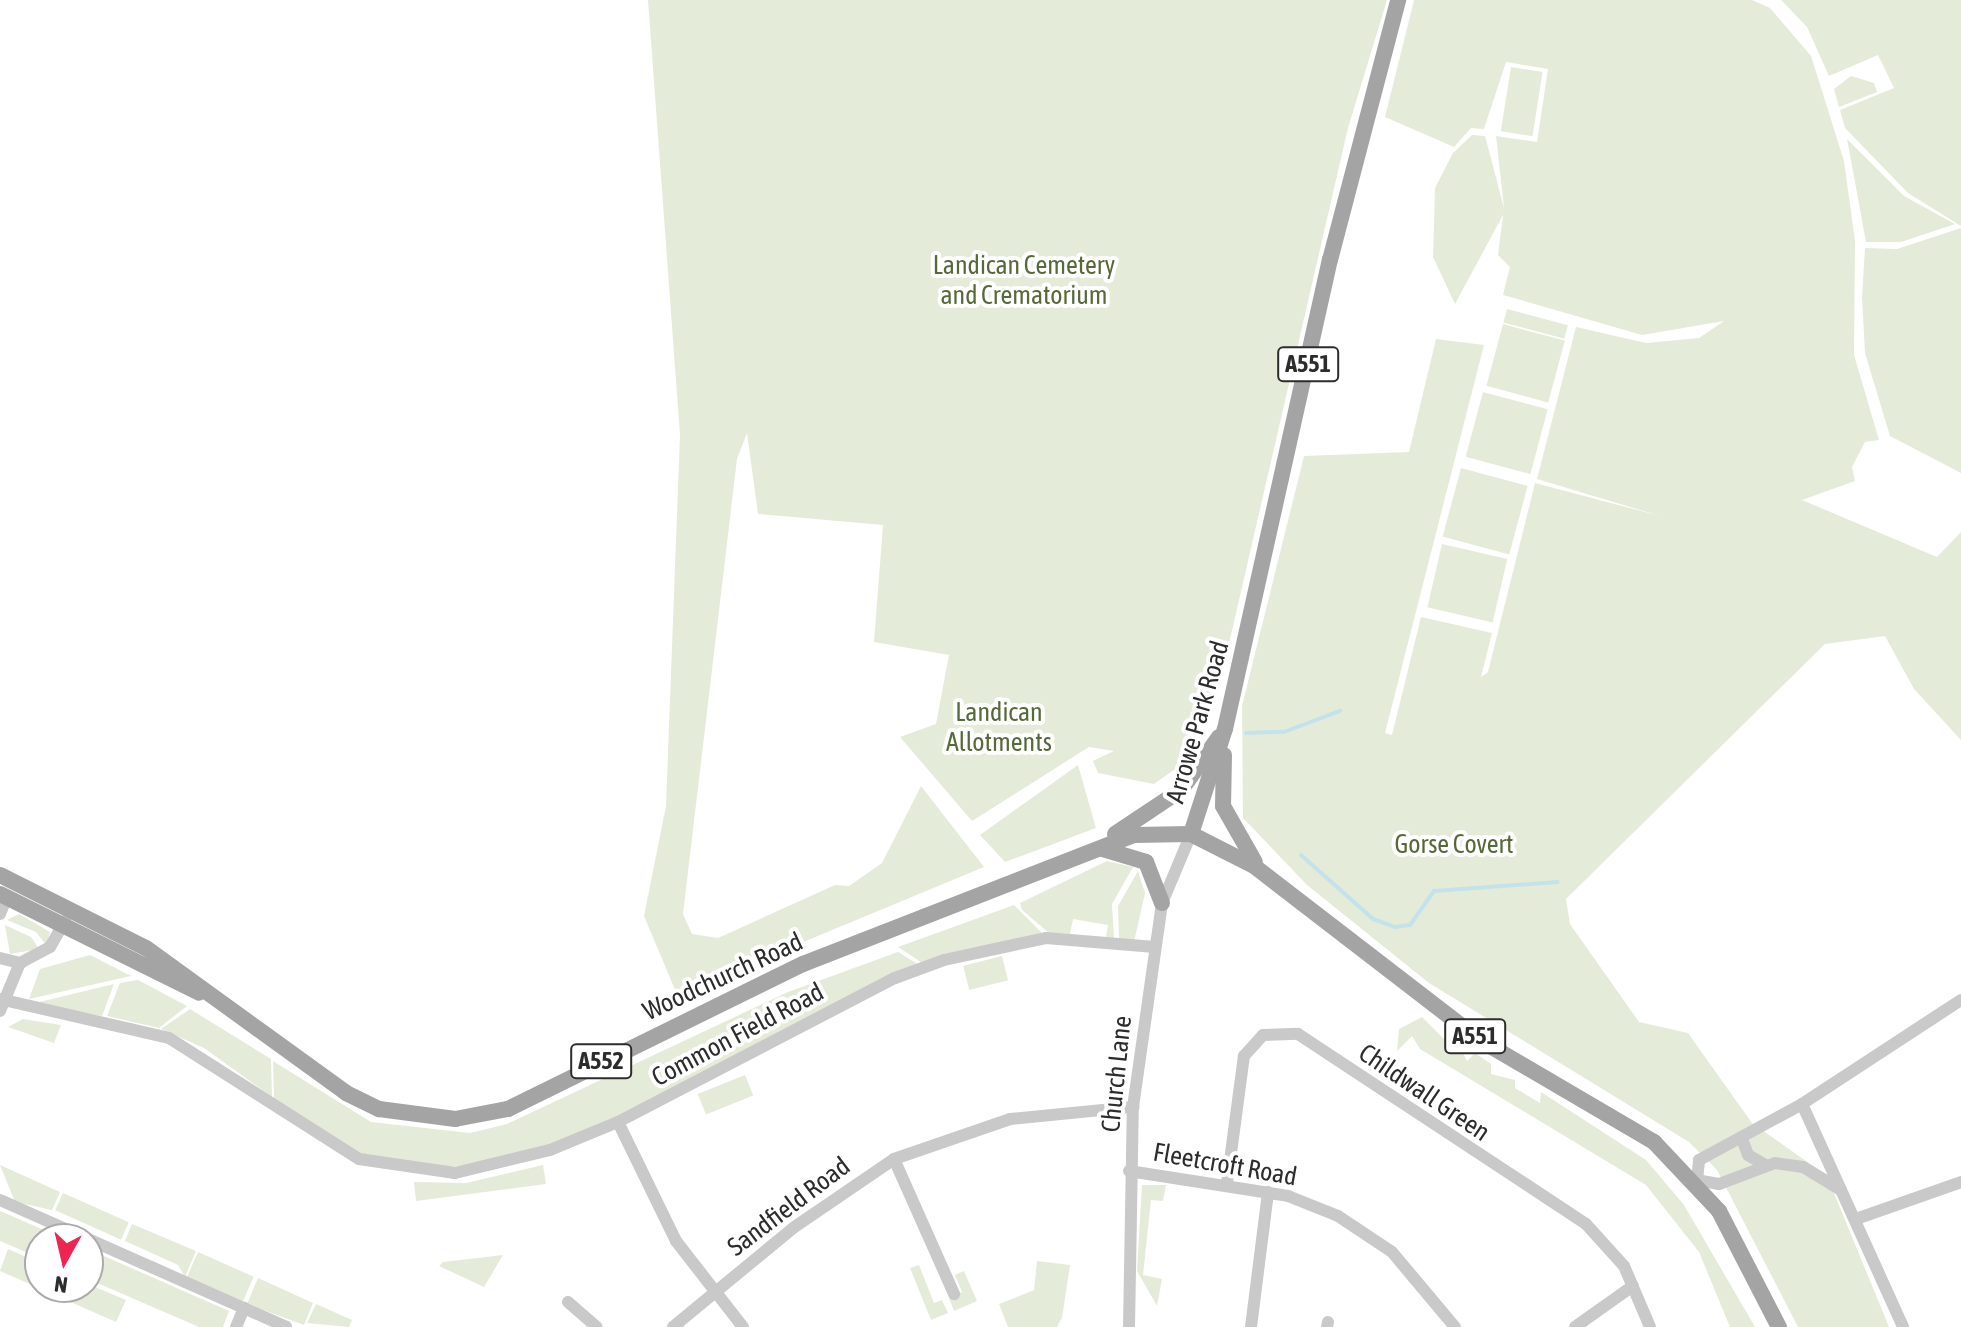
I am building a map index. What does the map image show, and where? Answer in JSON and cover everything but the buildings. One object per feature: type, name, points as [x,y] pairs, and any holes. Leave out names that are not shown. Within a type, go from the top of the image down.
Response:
[{"type":"main road","name":"Arrowe Park Road","points":[[1398,0],[1330,260],[1225,729],[1191,834],[1264,874],[1428,1004],[1624,1122],[1697,1180],[1779,1327]]},
{"type":"main road","points":[[1044,871],[1181,790],[1225,729]]},
{"type":"main road","points":[[1225,729],[1223,806],[1233,833],[1264,874]]},
{"type":"main road","name":"Woodchurch Road","points":[[0,875],[146,948],[209,996],[379,1109],[455,1119],[508,1109],[803,964],[1134,835],[1191,834]]},
{"type":"main road","points":[[1102,848],[1146,862],[1162,903]]},
{"type":"main road","name":"Woodchurch Road","points":[[3,895],[209,996]]},
{"type":"street","name":"Church Lane","points":[[1129,1327],[1129,1171],[1133,1107],[1162,903],[1191,834]]},
{"type":"street","points":[[0,875],[55,907],[65,926],[50,947],[20,963],[1,1004]]},
{"type":"street","points":[[0,914],[3,895]]},
{"type":"street","name":"Common Field Road","points":[[1,1004],[169,1038],[316,1137],[381,1166],[485,1169],[618,1122],[881,985],[944,960],[1046,938],[1155,947]]},
{"type":"street","points":[[0,958],[20,963]]},
{"type":"street","points":[[1841,1190],[1803,1167],[1765,1165],[1719,1184],[1697,1180],[1699,1160],[1802,1104],[1961,1000]]},
{"type":"street","name":"Childwall Green","points":[[1227,1183],[1244,1056],[1251,1041],[1289,1031],[1586,1224],[1615,1252],[1650,1327]]},
{"type":"street","points":[[1802,1104],[1903,1327]]},
{"type":"street","name":"Sandfield Road","points":[[673,1327],[712,1293],[894,1159],[1010,1119],[1133,1107]]},
{"type":"street","points":[[618,1122],[663,1220],[712,1293],[743,1327]]},
{"type":"street","points":[[1742,1139],[1748,1155],[1765,1165]]},
{"type":"street","points":[[894,1159],[954,1294]]},
{"type":"street","name":"Fleetcroft Road","points":[[1129,1171],[1227,1183],[1314,1204],[1366,1233],[1455,1327]]},
{"type":"street","points":[[1856,1219],[1961,1182]]},
{"type":"street","points":[[1255,1326],[1268,1192]]},
{"type":"street","points":[[0,1200],[286,1327]]},
{"type":"street","points":[[1575,1327],[1633,1286]]},
{"type":"street","points":[[568,1302],[597,1327]]},
{"type":"street","points":[[236,1327],[244,1308]]},
{"type":"green space","name":"Landican Cemetery and Crematorium","points":[[648,0],[1387,0],[1348,128],[1216,700],[1181,765],[1154,784],[1098,773],[1093,761],[1114,751],[1089,747],[972,821],[900,737],[936,724],[949,655],[874,642],[883,525],[758,514],[747,433],[737,459],[683,914],[692,934],[718,938],[835,885],[849,886],[882,863],[921,786],[984,867],[784,950],[681,1004],[644,916],[666,806],[680,435]]},
{"type":"green space","name":"Gorse Covert","points":[[1414,0],[1752,0],[1770,8],[1811,56],[1844,161],[1855,241],[1854,355],[1879,440],[1865,442],[1852,467],[1855,481],[1802,500],[1937,557],[1961,532],[1961,740],[1914,689],[1885,636],[1825,644],[1566,899],[1570,924],[1639,1022],[1688,1033],[1752,1123],[1827,1176],[1889,1327],[1798,1327],[1717,1170],[1689,1142],[1429,983],[1307,885],[1243,818],[1242,706],[1304,456],[1409,452],[1436,339],[1484,345],[1385,733],[1392,735],[1421,617],[1492,633],[1481,677],[1488,672],[1535,483],[1660,516],[1537,479],[1576,327],[1646,343],[1699,338],[1724,321],[1642,335],[1503,295],[1510,267],[1498,255],[1503,215],[1455,304],[1433,257],[1435,188],[1453,153],[1472,135],[1485,136],[1504,208],[1496,136],[1537,142],[1548,69],[1506,62],[1484,129],[1471,128],[1454,147],[1385,117]]},
{"type":"green space","points":[[1781,0],[1961,0],[1961,226],[1908,193],[1845,128],[1840,110],[1894,88],[1878,55],[1829,76],[1807,27]]},
{"type":"green space","points":[[1511,67],[1543,72],[1532,136],[1501,131]]},
{"type":"green space","points":[[1851,76],[1874,83],[1877,92],[1839,107],[1834,89]]},
{"type":"green space","points":[[1847,139],[1904,196],[1955,224],[1901,242],[1866,242]]},
{"type":"green space","points":[[1961,228],[1961,473],[1890,436],[1865,353],[1862,297],[1865,248],[1897,249]]},
{"type":"green space","points":[[1507,309],[1568,325],[1564,339],[1503,323]]},
{"type":"green space","points":[[1503,324],[1565,341],[1548,402],[1486,386]]},
{"type":"green space","points":[[1483,392],[1548,409],[1530,474],[1466,457]]},
{"type":"green space","points":[[1461,468],[1528,486],[1509,554],[1443,537]]},
{"type":"green space","points":[[1442,544],[1507,559],[1493,622],[1427,607]]},
{"type":"green space","points":[[1078,765],[1096,828],[1005,862],[980,835]]},
{"type":"green space","points":[[1107,861],[1133,867],[1112,904],[1114,938],[1106,937],[1108,925],[1073,919],[1070,934],[1049,933],[1022,910],[1020,903]]},
{"type":"green space","points":[[1138,871],[1145,893],[1134,942],[1119,939],[1118,906]]},
{"type":"green space","points":[[1014,905],[1042,933],[921,962],[898,947]]},
{"type":"green space","points":[[19,914],[50,932],[46,945],[36,932],[7,920]]},
{"type":"green space","points":[[5,925],[31,937],[39,949],[10,954]]},
{"type":"green space","points":[[898,952],[921,966],[684,1087],[529,1154],[447,1168],[358,1153],[274,1099],[273,1061],[371,1122],[470,1133],[507,1124],[788,992]]},
{"type":"green space","points":[[90,955],[131,976],[29,999],[40,969]]},
{"type":"green space","points":[[1002,956],[1008,980],[969,990],[963,966]]},
{"type":"green space","points":[[138,980],[187,1006],[159,1028],[107,1016],[120,983]]},
{"type":"green space","points":[[114,984],[102,1016],[31,1004]]},
{"type":"green space","points":[[190,1009],[271,1059],[272,1097],[204,1048],[161,1029]]},
{"type":"green space","points":[[1422,1017],[1446,1041],[1458,1043],[1467,1061],[1475,1053],[1491,1064],[1491,1074],[1515,1080],[1515,1088],[1540,1103],[1541,1092],[1646,1160],[1684,1205],[1755,1327],[1730,1327],[1699,1252],[1646,1185],[1420,1049],[1412,1036],[1397,1051],[1399,1029]]},
{"type":"green space","points":[[23,1019],[61,1025],[54,1043],[8,1027]]},
{"type":"green space","points":[[745,1075],[753,1095],[706,1115],[698,1094]]},
{"type":"green space","points":[[0,1165],[60,1192],[52,1210],[15,1202]]},
{"type":"green space","points":[[543,1165],[546,1184],[416,1201],[414,1182],[466,1183]]},
{"type":"green space","points":[[1142,1185],[1166,1185],[1163,1201],[1151,1200],[1143,1275],[1162,1279],[1157,1306],[1137,1271]]},
{"type":"green space","points":[[63,1193],[129,1222],[121,1240],[104,1232],[104,1223],[84,1223],[55,1210]]},
{"type":"green space","points":[[0,1211],[28,1223],[24,1223],[24,1251],[0,1241]]},
{"type":"green space","points":[[132,1224],[196,1251],[185,1277],[178,1265],[125,1241]]},
{"type":"green space","points":[[8,1249],[24,1256],[24,1282],[0,1271]]},
{"type":"green space","points":[[198,1252],[254,1277],[242,1302],[187,1278]]},
{"type":"green space","points":[[503,1255],[484,1287],[439,1266],[443,1262]]},
{"type":"green space","points":[[104,1256],[229,1311],[223,1327],[199,1327],[104,1286]]},
{"type":"green space","points":[[1037,1261],[1070,1265],[1062,1318],[1057,1327],[1008,1327],[999,1304],[1034,1290]]},
{"type":"green space","points":[[919,1265],[934,1303],[942,1300],[948,1313],[931,1320],[910,1268]]},
{"type":"green space","points":[[964,1271],[977,1301],[954,1311],[949,1298],[962,1292],[955,1275]]},
{"type":"green space","points":[[258,1278],[313,1303],[304,1325],[247,1304]]},
{"type":"green space","points":[[104,1291],[126,1300],[116,1322],[73,1303],[104,1303]]},
{"type":"green space","points":[[316,1304],[352,1320],[349,1327],[307,1323]]},
{"type":"waterway","points":[[1246,733],[1284,732],[1340,711]]},
{"type":"waterway","points":[[1301,855],[1373,919],[1395,927],[1410,925],[1434,891],[1558,882]]},
{"type":"park label","name":"Landican Allotments","points":[[999,728]]}]
